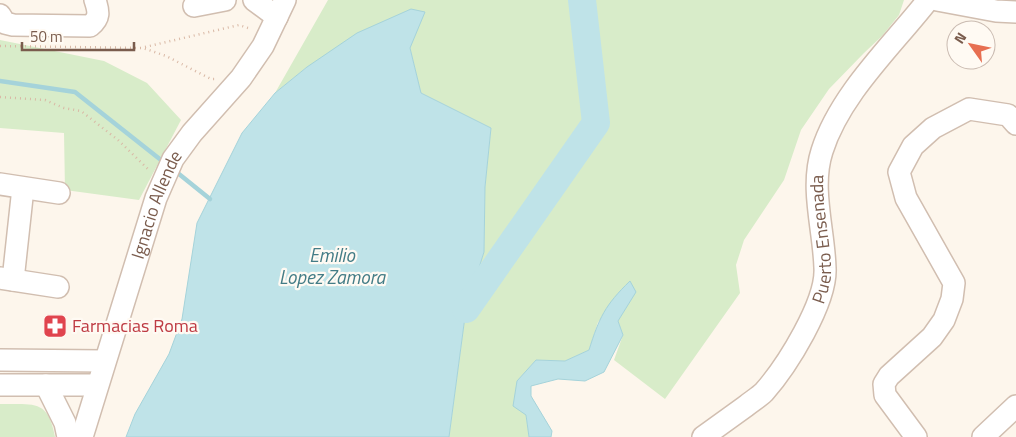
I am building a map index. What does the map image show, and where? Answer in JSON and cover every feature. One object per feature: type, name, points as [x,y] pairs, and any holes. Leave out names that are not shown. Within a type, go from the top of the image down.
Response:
[{"type":"street","points":[[194,6],[225,0]]},
{"type":"street","points":[[254,0],[281,8]]},
{"type":"street","name":"Puerto Ensenada","points":[[703,437],[763,393],[799,343],[819,301],[826,270],[818,198],[818,174],[821,153],[833,123],[866,75],[928,0]]},
{"type":"street","points":[[937,0],[996,11],[1016,12]]},
{"type":"street","name":"Ignacio Allende","points":[[82,437],[156,198],[173,159],[192,133],[241,78],[263,46],[281,8]]},
{"type":"street","points":[[2,19],[13,25],[90,26],[96,10]]},
{"type":"street","points":[[916,437],[885,395],[884,384],[889,376],[932,337],[944,320],[952,299],[954,283],[906,198],[898,172],[913,146],[933,128],[969,109],[1008,115],[1016,124]]},
{"type":"street","points":[[0,184],[60,193]]},
{"type":"street","points":[[23,188],[6,279],[58,287]]},
{"type":"street","points":[[0,360],[104,361]]},
{"type":"street","points":[[46,385],[65,423],[68,437]]},
{"type":"street","points":[[0,386],[97,385]]},
{"type":"street","points":[[983,437],[1016,406]]},
{"type":"path","points":[[0,46],[143,48],[239,25],[268,36]]},
{"type":"path","points":[[143,48],[166,56],[211,79],[241,78]]},
{"type":"path","points":[[0,97],[45,100],[64,108],[81,111],[118,140],[162,184]]},
{"type":"green space","points":[[328,0],[904,0],[899,15],[882,36],[829,89],[801,130],[784,180],[744,240],[736,265],[740,293],[665,399],[614,360],[623,335],[618,321],[635,292],[598,322],[589,350],[565,361],[536,360],[517,381],[526,415],[529,437],[449,437],[466,309],[484,252],[485,187],[491,128],[421,93],[410,48],[307,67],[275,93]]},
{"type":"green space","points":[[0,40],[104,61],[147,83],[181,120],[139,200],[65,190],[64,133],[0,128]]},
{"type":"green space","points":[[0,404],[37,406],[48,416],[55,437],[0,437]]},
{"type":"water","name":"Emilio Lopez Zamora","points":[[411,9],[425,12],[410,48],[421,93],[491,128],[485,187],[484,252],[466,309],[449,437],[126,437],[135,414],[169,354],[182,319],[197,223],[242,133],[275,93],[307,67],[357,33]]},
{"type":"water","points":[[630,281],[636,292],[618,321],[623,335],[604,372],[585,381],[558,379],[531,386],[531,396],[552,431],[551,437],[529,437],[526,415],[513,406],[517,381],[536,360],[565,361],[589,350],[604,312],[614,297]]},
{"type":"waterway","points":[[466,309],[596,123],[582,0]]},
{"type":"waterway","points":[[0,81],[75,92],[166,164]]},
{"type":"waterway","points":[[174,170],[210,199]]},
{"type":"place","name":"Farmacias Roma","points":[[55,326]]}]
